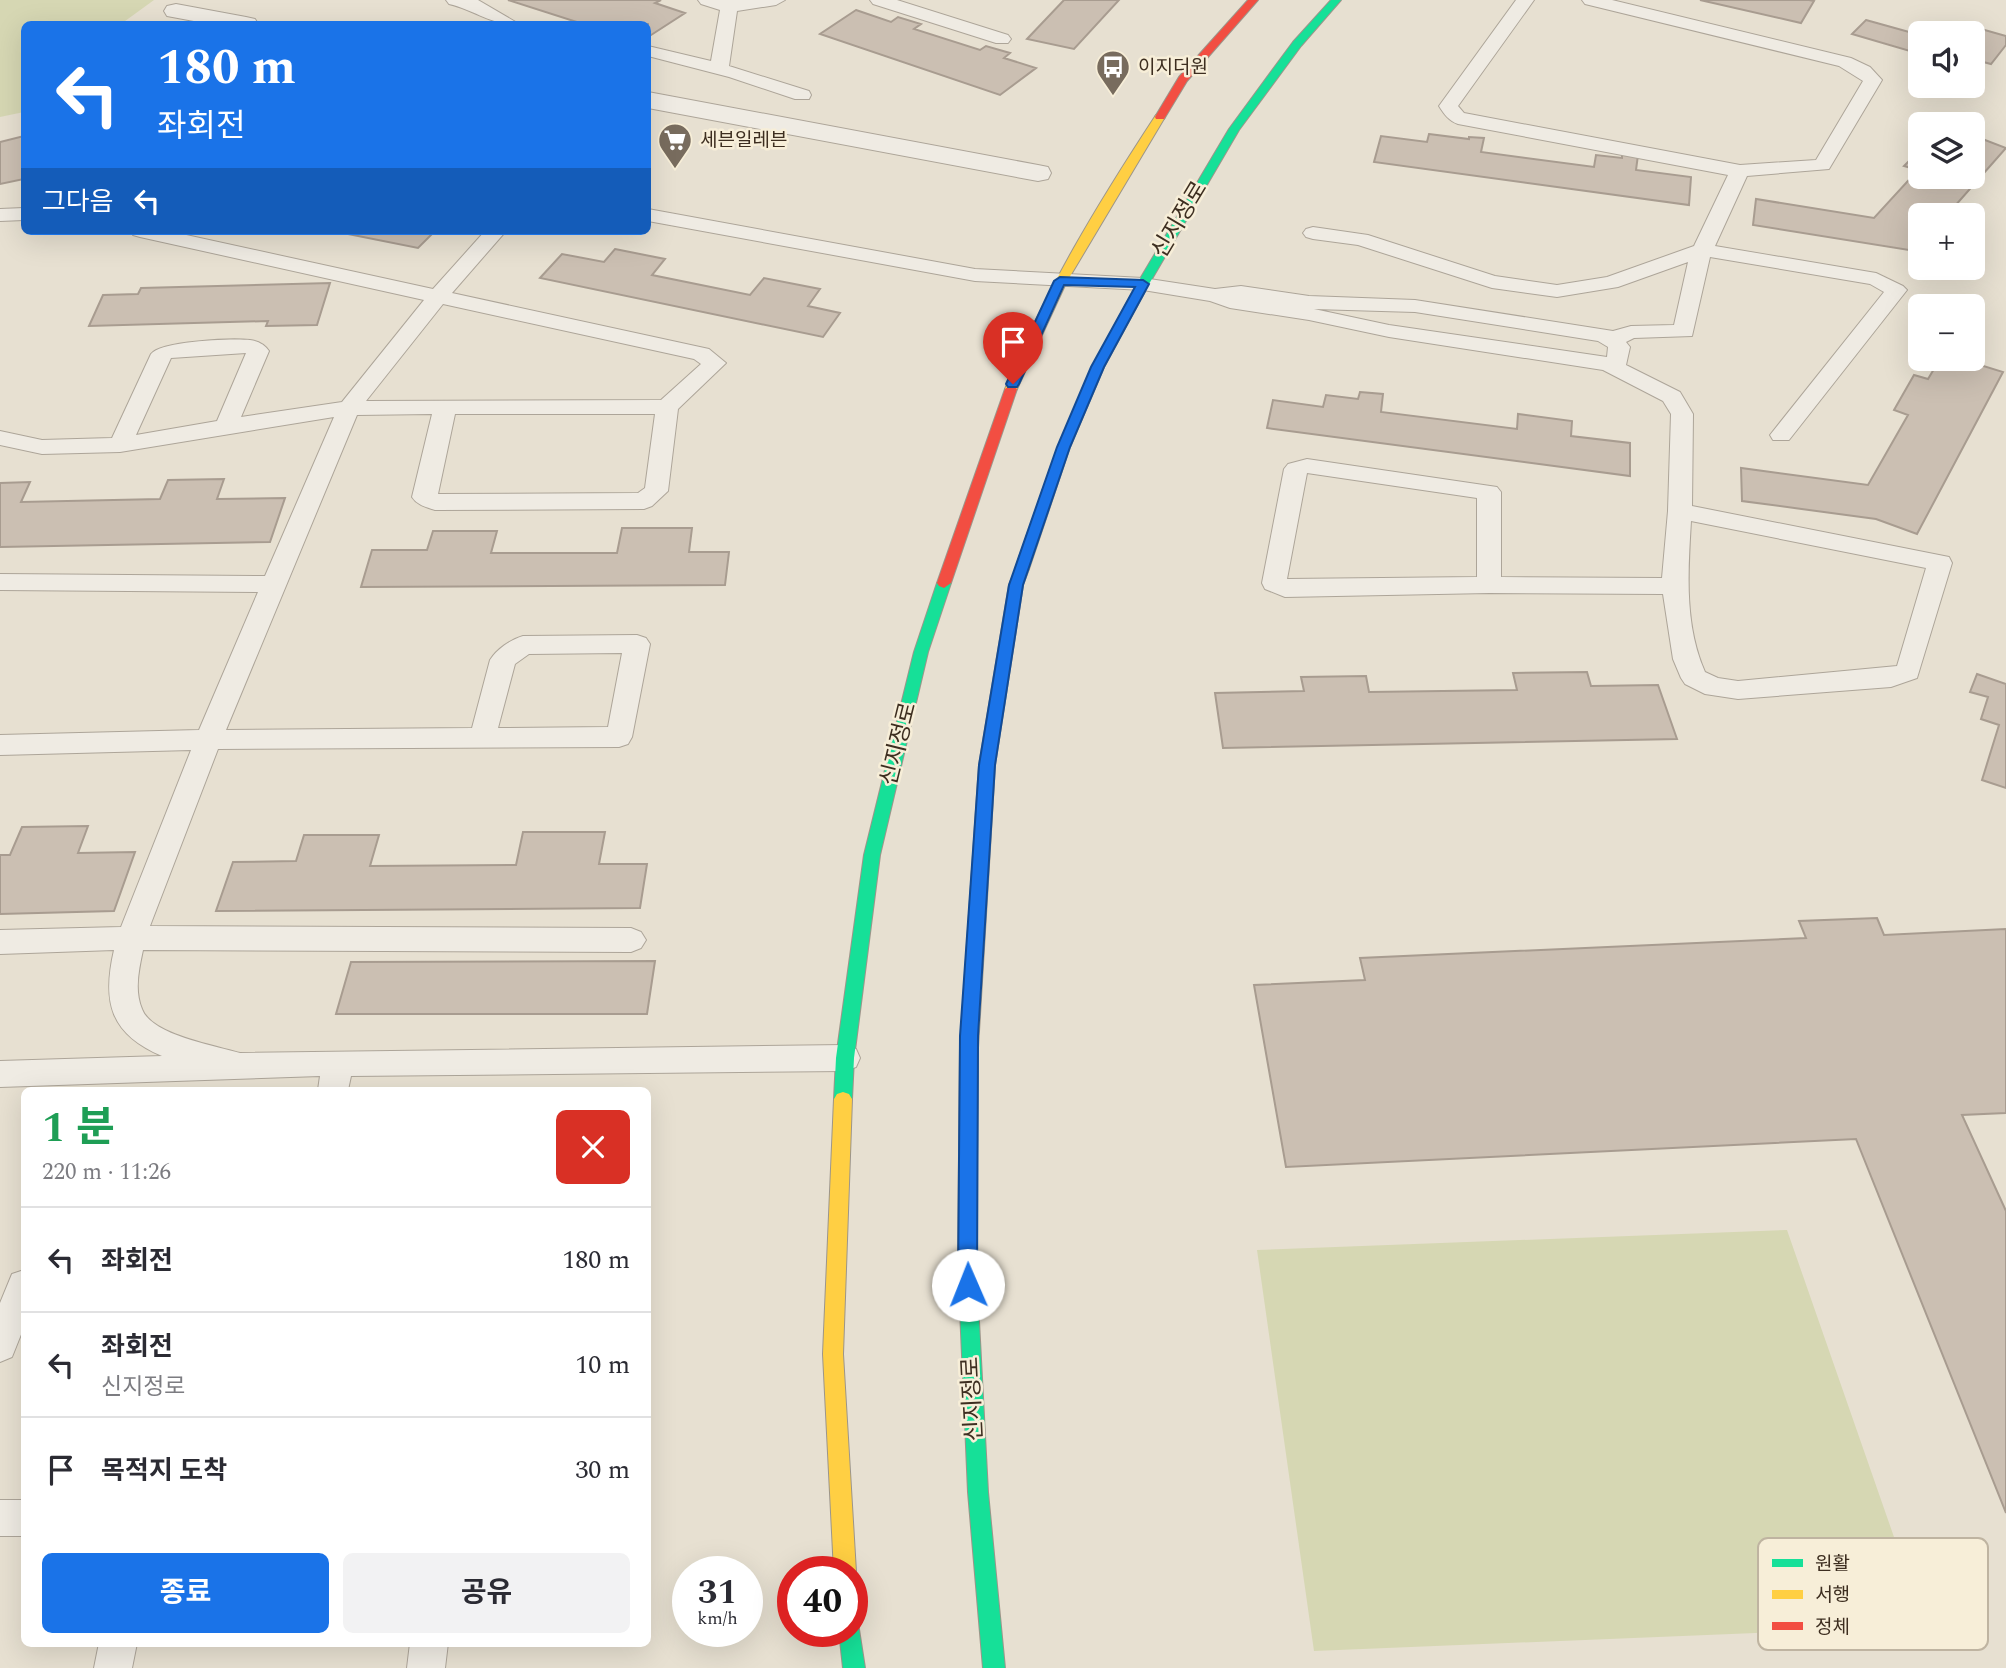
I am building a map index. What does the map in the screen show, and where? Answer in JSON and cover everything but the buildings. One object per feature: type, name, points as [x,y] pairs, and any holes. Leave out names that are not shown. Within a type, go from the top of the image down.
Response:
[{"type":"street","name":"신지정로","points":[[844,1556],[833,1354],[845,1058],[872,855],[921,652],[989,447],[1022,359],[1060,281],[1184,79],[1253,0]]},
{"type":"street","name":"신지정로","points":[[994,1668],[978,1492],[967,1264],[969,1036],[987,765],[1016,585],[1064,447],[1098,367],[1143,284],[1234,129],[1297,44],[1336,0]]},
{"type":"street","points":[[176,11],[230,21]]},
{"type":"street","points":[[651,101],[1038,173]]},
{"type":"street","points":[[852,1647],[854,1668]]},
{"type":"lane","points":[[455,0],[472,4],[504,21]]},
{"type":"lane","points":[[706,0],[729,7],[776,0]]},
{"type":"lane","points":[[879,0],[1002,40]]},
{"type":"lane","points":[[1525,0],[1448,106],[1458,118],[1740,171],[1822,165],[1873,80],[1864,71],[1845,62],[1591,0]]},
{"type":"lane","points":[[719,69],[729,7]]},
{"type":"lane","points":[[651,52],[719,69],[802,95]]},
{"type":"lane","points":[[1613,339],[1630,332],[1684,331],[1688,302],[1703,250],[1740,171]]},
{"type":"lane","points":[[0,215],[21,214]]},
{"type":"lane","points":[[651,216],[975,275],[1143,284],[1215,295],[1241,292],[1309,302],[1415,306],[1603,335],[1613,339],[1619,347],[1617,362],[1610,365]]},
{"type":"lane","points":[[1313,233],[1361,239],[1492,282],[1557,291],[1611,283],[1703,250],[1876,279],[1896,290],[1781,435]]},
{"type":"lane","points":[[158,235],[701,355],[715,363],[667,407],[656,491],[644,501],[435,502],[424,498],[445,407]]},
{"type":"lane","points":[[243,1067],[173,1047],[152,1038],[133,1022],[127,1012],[122,979],[131,938],[208,740],[349,408],[436,298],[492,235]]},
{"type":"lane","points":[[1215,295],[1230,303],[1610,365],[1672,397],[1682,414],[1681,511],[1674,586],[1686,659],[1694,678],[1714,687],[1738,690],[1891,678],[1908,672],[1940,562],[1681,511]]},
{"type":"lane","points":[[120,445],[162,354],[175,349],[249,346],[258,351],[226,426]]},
{"type":"lane","points":[[0,438],[42,447],[120,445],[349,408],[667,407]]},
{"type":"lane","points":[[1489,585],[1489,492],[1307,466],[1296,468],[1274,583],[1285,589],[1489,585],[1674,586]]},
{"type":"lane","points":[[0,582],[274,584]]},
{"type":"lane","points":[[0,745],[208,740],[482,739],[619,737],[637,643],[523,645],[503,660],[482,739]]},
{"type":"lane","points":[[0,942],[131,938],[631,940]]},
{"type":"lane","points":[[0,1074],[243,1067],[335,1077],[845,1058]]},
{"type":"lane","points":[[0,1346],[21,1293]]},
{"type":"lane","points":[[0,1518],[21,1518]]},
{"type":"lane","points":[[113,1668],[117,1647]]},
{"type":"lane","points":[[426,1668],[429,1647]]},
{"type":"green space","points":[[0,0],[154,0],[125,21],[21,21],[21,113],[0,117]]},
{"type":"green space","points":[[1787,1230],[1894,1538],[1758,1538],[1758,1633],[1314,1651],[1257,1250]]},
{"type":"traffic: fast","points":[[1022,569],[1064,447],[1098,367],[1143,284],[1234,129],[1297,44],[1336,0]]},
{"type":"traffic: fast","points":[[843,1099],[845,1058],[872,855],[921,652],[944,583]]},
{"type":"traffic: fast","points":[[969,1048],[967,1264],[978,1492],[994,1668]]},
{"type":"traffic: fast","points":[[852,1647],[854,1668]]},
{"type":"traffic: slow","points":[[1011,389],[1060,283],[1160,117]]},
{"type":"traffic: slow","points":[[969,1048],[987,765],[1016,585],[1022,569]]},
{"type":"traffic: slow","points":[[843,1099],[833,1354],[844,1556]]},
{"type":"traffic: jam","points":[[1160,117],[1183,79],[1253,0]]},
{"type":"traffic: jam","points":[[944,583],[1011,389]]},
{"type":"place","name":"이지더원","points":[[1113,97]]},
{"type":"place","name":"세븐일레븐","points":[[675,170]]},
{"type":"route","points":[[968,1285],[969,1036],[987,765],[1016,585],[1064,447],[1098,367],[1143,284],[1060,281],[1022,359],[1013,384]]}]
